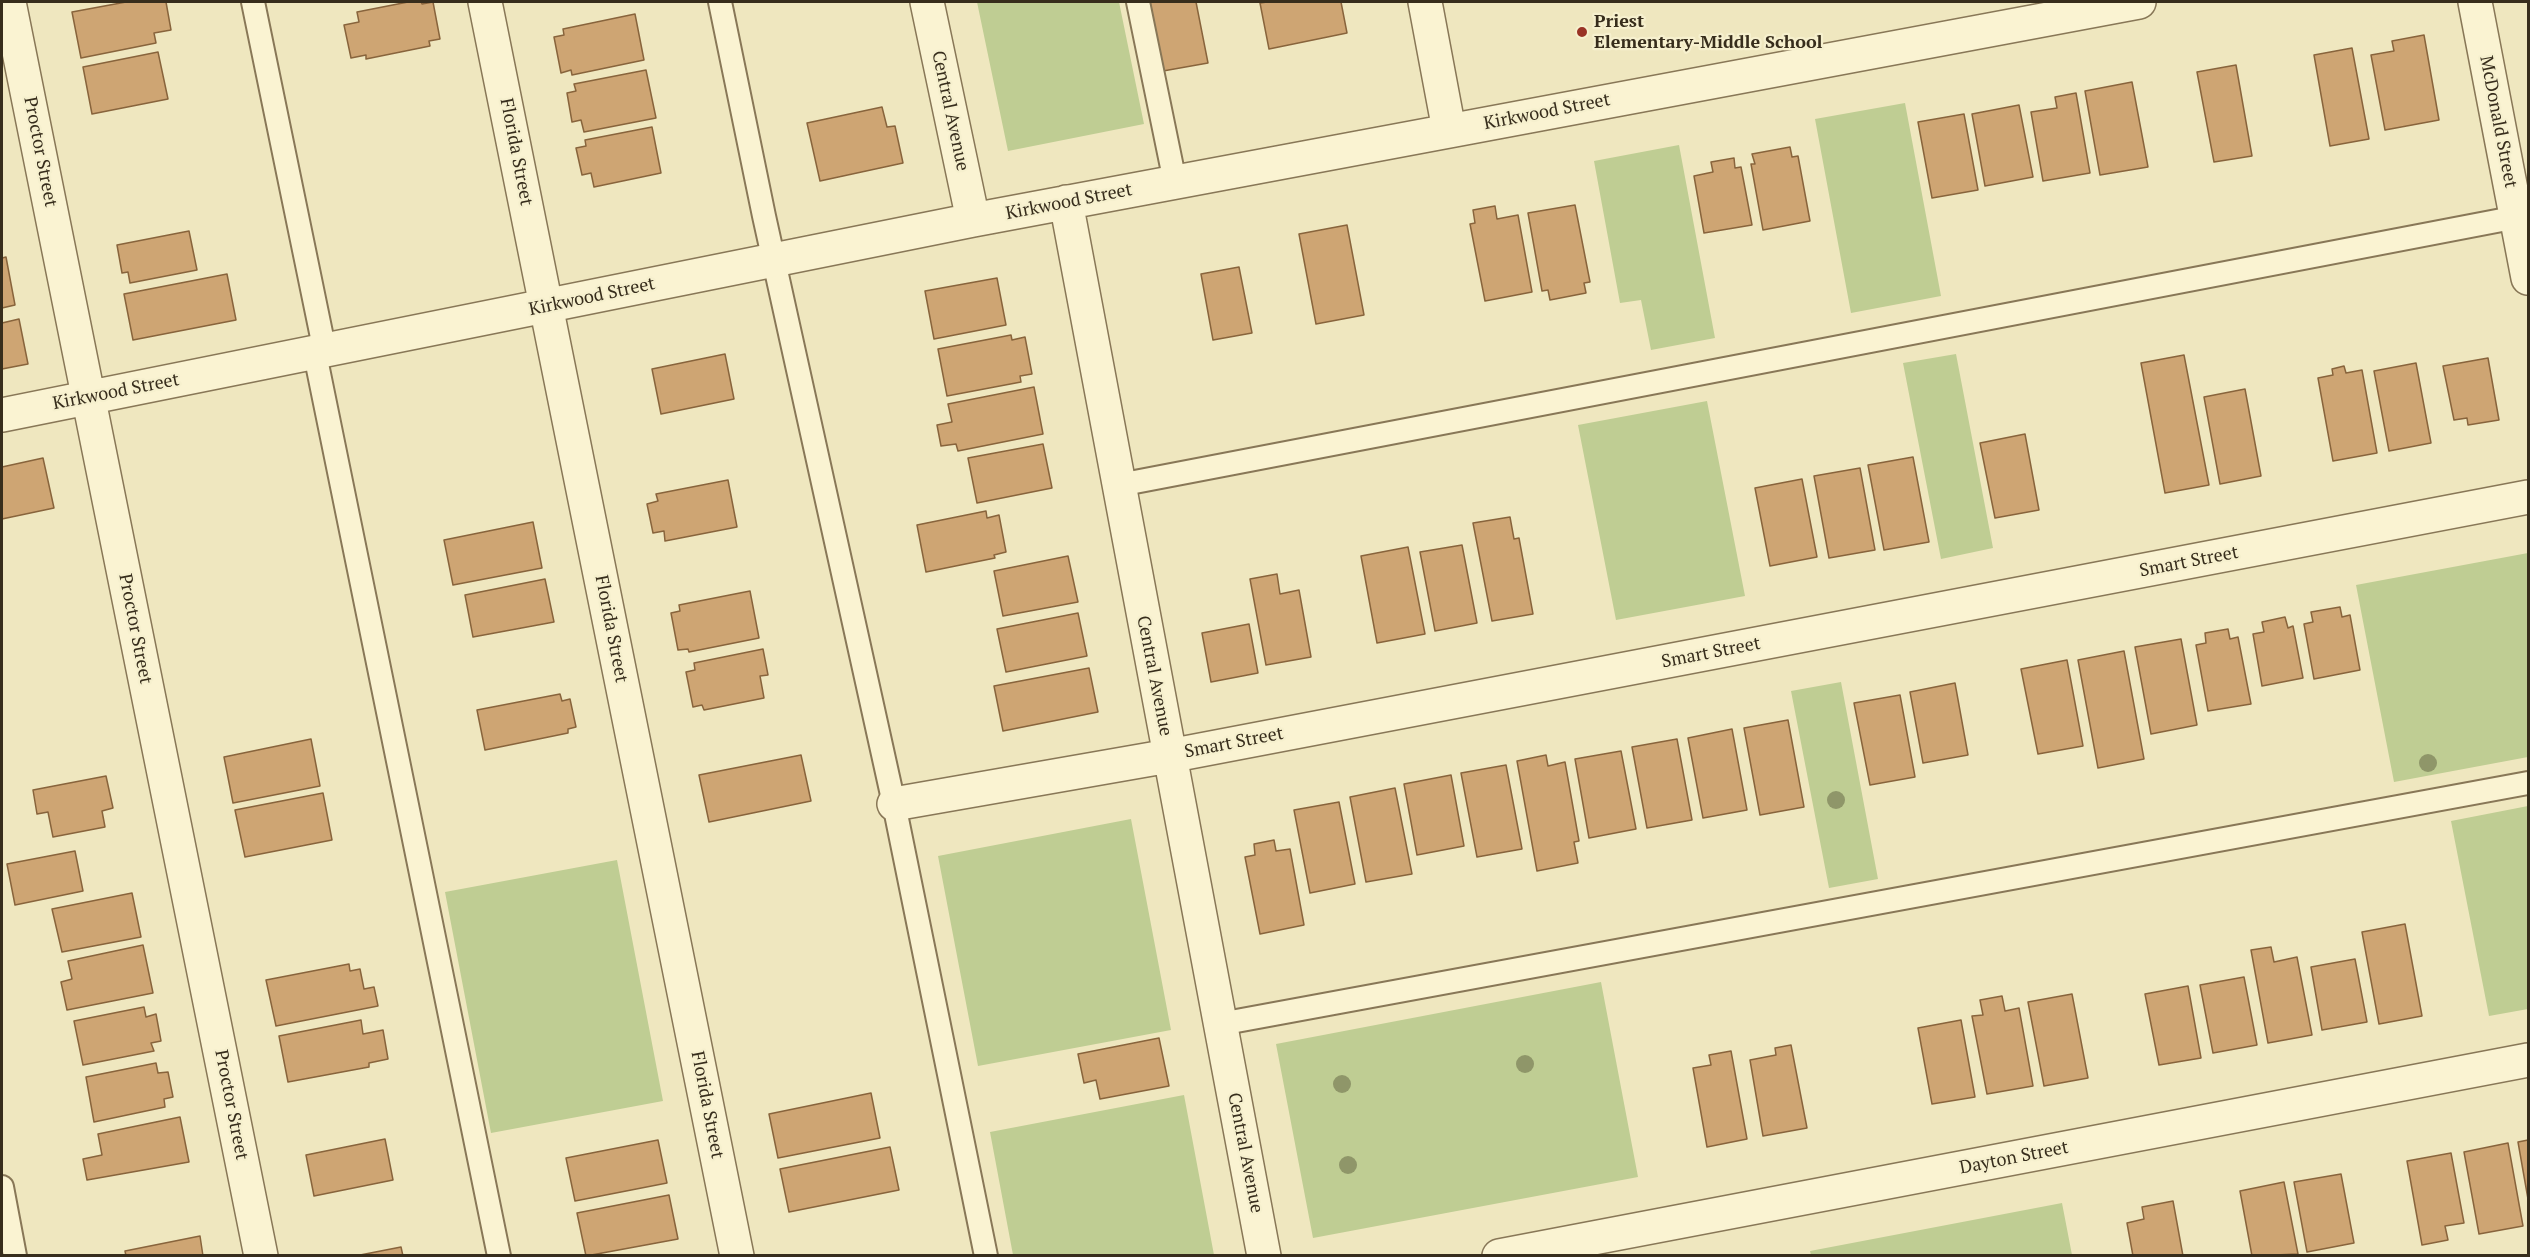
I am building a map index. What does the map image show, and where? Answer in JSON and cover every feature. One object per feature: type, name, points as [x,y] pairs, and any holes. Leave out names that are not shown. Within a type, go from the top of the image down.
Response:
[{"type":"street","name":"Proctor Street","points":[[9,2],[261,1256]]},
{"type":"street","name":"Florida Street","points":[[485,2],[737,1256]]},
{"type":"street","name":"Central Avenue","points":[[927,2],[973,220]]},
{"type":"street","points":[[1425,2],[1449,130]]},
{"type":"street","name":"Kirkwood Street","points":[[2,415],[1066,202],[2139,2]]},
{"type":"street","name":"McDonald Street","points":[[2475,2],[2523,216],[2529,278]]},
{"type":"street","name":"Central Avenue","points":[[1066,202],[1264,1256]]},
{"type":"street","name":"Smart Street","points":[[894,804],[1169,756],[2529,497]]},
{"type":"street","name":"Dayton Street","points":[[1500,1256],[2529,1060]]},
{"type":"lane","points":[[253,2],[320,353],[499,1256]]},
{"type":"lane","points":[[720,2],[894,804],[986,1256]]},
{"type":"lane","points":[[1138,2],[1175,182]]},
{"type":"lane","points":[[1119,485],[2523,216]]},
{"type":"lane","points":[[1220,1024],[2529,783]]},
{"type":"lane","points":[[2,1187],[15,1256]]},
{"type":"green space","points":[[977,2],[1119,2],[1144,124],[1008,151]]},
{"type":"green space","points":[[1905,103],[1941,296],[1851,313],[1815,119]]},
{"type":"green space","points":[[1679,145],[1715,338],[1651,350],[1641,300],[1620,303],[1594,161]]},
{"type":"green space","points":[[1956,354],[1993,548],[1941,559],[1903,363]]},
{"type":"green space","points":[[1707,401],[1745,596],[1616,620],[1578,425]]},
{"type":"green space","points":[[2528,553],[2528,757],[2394,782],[2356,585]]},
{"type":"green space","points":[[1841,682],[1878,879],[1829,888],[1791,691]]},
{"type":"green space","points":[[2528,806],[2528,1009],[2489,1016],[2451,821]]},
{"type":"green space","points":[[1131,819],[1171,1030],[978,1066],[938,856]]},
{"type":"green space","points":[[617,860],[663,1101],[491,1133],[445,892]]},
{"type":"green space","points":[[1601,982],[1638,1177],[1313,1238],[1276,1044]]},
{"type":"green space","points":[[1184,1095],[1214,1255],[1013,1255],[990,1132]]},
{"type":"green space","points":[[2062,1203],[2072,1255],[1811,1255],[1810,1251]]},
{"type":"building","points":[[126,2],[166,2],[171,30],[154,33],[156,43],[81,58],[72,12]]},
{"type":"building","points":[[408,2],[421,2],[422,4],[433,2],[440,39],[429,41],[430,46],[366,59],[366,55],[351,58],[344,25],[359,22],[357,12]]},
{"type":"building","points":[[1150,2],[1196,2],[1208,63],[1163,71]]},
{"type":"building","points":[[1341,2],[1347,33],[1269,49],[1260,3]]},
{"type":"building","points":[[635,14],[644,60],[572,75],[571,70],[561,73],[554,37],[564,35],[563,29]]},
{"type":"building","points":[[2424,35],[2439,120],[2385,130],[2371,55],[2394,51],[2392,41]]},
{"type":"building","points":[[2352,48],[2369,139],[2330,146],[2314,55]]},
{"type":"building","points":[[158,52],[168,99],[92,114],[83,67]]},
{"type":"building","points":[[2236,65],[2252,156],[2214,162],[2197,72]]},
{"type":"building","points":[[646,70],[656,118],[584,132],[581,120],[572,122],[567,93],[576,91],[574,84]]},
{"type":"building","points":[[2132,82],[2148,167],[2100,175],[2085,91]]},
{"type":"building","points":[[2076,93],[2090,173],[2043,181],[2031,112],[2057,108],[2055,97]]},
{"type":"building","points":[[2019,105],[2033,177],[1985,186],[1972,114]]},
{"type":"building","points":[[882,107],[887,127],[895,126],[903,163],[820,181],[807,123]]},
{"type":"building","points":[[1964,114],[1978,190],[1932,198],[1918,122]]},
{"type":"building","points":[[652,127],[661,173],[594,187],[591,173],[582,175],[576,148],[586,146],[585,140]]},
{"type":"building","points":[[1790,147],[1792,157],[1798,156],[1810,221],[1763,230],[1751,164],[1755,164],[1752,154]]},
{"type":"building","points":[[1734,158],[1735,168],[1741,167],[1752,225],[1704,233],[1694,176],[1713,172],[1711,162]]},
{"type":"building","points":[[1575,205],[1590,282],[1584,283],[1586,293],[1550,300],[1548,290],[1542,291],[1528,213]]},
{"type":"building","points":[[1495,206],[1497,219],[1518,215],[1532,292],[1485,301],[1470,224],[1475,223],[1473,210]]},
{"type":"building","points":[[1347,225],[1364,315],[1316,324],[1299,234]]},
{"type":"building","points":[[189,231],[197,270],[130,283],[128,272],[122,273],[117,245]]},
{"type":"building","points":[[6,257],[15,305],[2,308],[2,258]]},
{"type":"building","points":[[1239,267],[1252,333],[1213,340],[1201,274]]},
{"type":"building","points":[[227,274],[236,320],[133,340],[124,294]]},
{"type":"building","points":[[997,278],[1006,325],[934,339],[925,291]]},
{"type":"building","points":[[19,319],[28,364],[2,369],[2,323]]},
{"type":"building","points":[[1011,335],[1012,340],[1025,337],[1032,374],[1020,376],[1021,382],[947,396],[938,349]]},
{"type":"building","points":[[725,354],[734,399],[661,414],[652,369]]},
{"type":"building","points":[[2184,355],[2209,485],[2165,493],[2141,363]]},
{"type":"building","points":[[2488,358],[2499,420],[2468,425],[2467,418],[2454,420],[2443,366]]},
{"type":"building","points":[[2416,363],[2431,443],[2389,451],[2374,371]]},
{"type":"building","points":[[2344,366],[2346,373],[2362,370],[2377,453],[2333,461],[2318,378],[2333,375],[2332,369]]},
{"type":"building","points":[[1034,387],[1043,434],[958,451],[956,444],[941,446],[937,425],[952,422],[948,404]]},
{"type":"building","points":[[2245,389],[2261,476],[2220,484],[2204,397]]},
{"type":"building","points":[[2025,434],[2039,510],[1995,518],[1980,443]]},
{"type":"building","points":[[1043,444],[1052,488],[977,503],[968,458]]},
{"type":"building","points":[[1913,457],[1929,542],[1884,550],[1868,465]]},
{"type":"building","points":[[43,458],[54,508],[2,519],[2,467]]},
{"type":"building","points":[[1860,468],[1875,550],[1829,558],[1814,476]]},
{"type":"building","points":[[1802,479],[1817,557],[1770,566],[1755,488]]},
{"type":"building","points":[[728,480],[737,527],[665,541],[664,531],[653,533],[647,504],[658,501],[656,494]]},
{"type":"building","points":[[986,511],[987,518],[999,515],[1006,552],[994,555],[995,558],[926,572],[917,525]]},
{"type":"building","points":[[1510,517],[1514,539],[1519,538],[1533,614],[1492,621],[1473,523]]},
{"type":"building","points":[[533,522],[542,568],[453,585],[444,540]]},
{"type":"building","points":[[1462,545],[1477,623],[1435,631],[1420,552]]},
{"type":"building","points":[[1408,547],[1425,634],[1377,643],[1361,556]]},
{"type":"building","points":[[1068,556],[1078,602],[1003,616],[994,571]]},
{"type":"building","points":[[1277,574],[1280,594],[1299,590],[1311,657],[1266,665],[1250,579]]},
{"type":"building","points":[[545,579],[554,622],[473,637],[465,595]]},
{"type":"building","points":[[750,591],[759,638],[689,652],[688,649],[678,650],[671,613],[680,611],[679,605]]},
{"type":"building","points":[[2340,607],[2342,617],[2350,615],[2360,670],[2314,679],[2304,624],[2313,622],[2311,612]]},
{"type":"building","points":[[1078,613],[1087,656],[1006,672],[997,629]]},
{"type":"building","points":[[2285,617],[2288,628],[2293,626],[2303,678],[2262,686],[2253,634],[2264,632],[2262,622]]},
{"type":"building","points":[[1249,624],[1258,673],[1211,682],[1202,633]]},
{"type":"building","points":[[2228,629],[2230,639],[2238,637],[2251,704],[2208,711],[2196,645],[2206,643],[2205,633]]},
{"type":"building","points":[[2181,639],[2197,725],[2151,734],[2135,647]]},
{"type":"building","points":[[763,649],[768,675],[760,676],[764,698],[704,710],[702,705],[693,707],[686,672],[695,670],[694,663]]},
{"type":"building","points":[[2124,651],[2144,759],[2098,768],[2078,660]]},
{"type":"building","points":[[2067,660],[2083,746],[2038,754],[2021,669]]},
{"type":"building","points":[[1089,668],[1098,712],[1003,731],[994,686]]},
{"type":"building","points":[[1955,683],[1968,755],[1923,763],[1910,692]]},
{"type":"building","points":[[560,694],[562,701],[570,699],[576,727],[568,729],[568,733],[485,750],[477,710]]},
{"type":"building","points":[[1900,695],[1915,777],[1870,785],[1854,703]]},
{"type":"building","points":[[1788,720],[1804,807],[1760,815],[1744,728]]},
{"type":"building","points":[[1732,729],[1747,810],[1703,818],[1688,738]]},
{"type":"building","points":[[311,739],[320,786],[233,803],[224,757]]},
{"type":"building","points":[[1677,739],[1692,820],[1647,828],[1632,747]]},
{"type":"building","points":[[1621,751],[1636,829],[1589,838],[1575,759]]},
{"type":"building","points":[[801,755],[811,801],[709,822],[699,775]]},
{"type":"building","points":[[1546,755],[1548,766],[1565,762],[1579,841],[1574,842],[1578,863],[1537,871],[1517,761]]},
{"type":"building","points":[[1506,765],[1522,849],[1477,857],[1461,773]]},
{"type":"building","points":[[1451,775],[1464,846],[1417,855],[1404,784]]},
{"type":"building","points":[[106,776],[113,808],[102,811],[105,827],[53,837],[48,812],[37,814],[33,790]]},
{"type":"building","points":[[1395,788],[1412,874],[1366,882],[1350,797]]},
{"type":"building","points":[[323,793],[332,840],[245,857],[235,810]]},
{"type":"building","points":[[1339,802],[1355,884],[1310,893],[1294,810]]},
{"type":"building","points":[[1274,840],[1276,851],[1290,849],[1304,925],[1260,934],[1245,857],[1255,855],[1254,844]]},
{"type":"building","points":[[75,851],[83,891],[15,905],[7,864]]},
{"type":"building","points":[[132,893],[141,937],[62,952],[52,909]]},
{"type":"building","points":[[2405,924],[2422,1016],[2379,1024],[2362,932]]},
{"type":"building","points":[[143,945],[153,993],[67,1010],[61,982],[72,979],[68,961]]},
{"type":"building","points":[[2271,947],[2274,962],[2297,957],[2312,1035],[2268,1043],[2251,950]]},
{"type":"building","points":[[2355,959],[2367,1022],[2322,1030],[2311,967]]},
{"type":"building","points":[[349,964],[350,971],[360,969],[364,989],[374,987],[378,1006],[276,1026],[266,980]]},
{"type":"building","points":[[2244,977],[2257,1045],[2213,1053],[2200,985]]},
{"type":"building","points":[[2188,986],[2201,1058],[2159,1065],[2145,994]]},
{"type":"building","points":[[2072,994],[2088,1078],[2044,1086],[2028,1002]]},
{"type":"building","points":[[2002,996],[2005,1011],[2019,1008],[2033,1086],[1987,1094],[1972,1016],[1983,1015],[1980,1000]]},
{"type":"building","points":[[144,1007],[146,1017],[156,1014],[161,1041],[151,1043],[154,1051],[83,1065],[74,1021]]},
{"type":"building","points":[[361,1020],[363,1034],[383,1030],[388,1059],[369,1063],[369,1067],[288,1082],[279,1036]]},
{"type":"building","points":[[1961,1020],[1975,1097],[1932,1104],[1918,1028]]},
{"type":"building","points":[[1159,1038],[1169,1086],[1100,1099],[1096,1080],[1084,1083],[1078,1054]]},
{"type":"building","points":[[1791,1045],[1807,1128],[1763,1136],[1750,1060],[1776,1055],[1775,1048]]},
{"type":"building","points":[[1731,1051],[1747,1139],[1707,1147],[1693,1068],[1711,1065],[1709,1055]]},
{"type":"building","points":[[156,1063],[158,1073],[168,1072],[173,1097],[164,1099],[165,1107],[94,1122],[86,1077]]},
{"type":"building","points":[[871,1093],[880,1138],[778,1158],[769,1114]]},
{"type":"building","points":[[180,1117],[189,1162],[87,1180],[83,1159],[102,1155],[98,1134]]},
{"type":"building","points":[[385,1139],[393,1180],[314,1196],[306,1155]]},
{"type":"building","points":[[658,1140],[667,1183],[575,1201],[566,1158]]},
{"type":"building","points":[[2528,1140],[2528,1199],[2518,1142]]},
{"type":"building","points":[[2508,1143],[2523,1226],[2479,1234],[2464,1152]]},
{"type":"building","points":[[890,1147],[899,1190],[789,1212],[780,1169]]},
{"type":"building","points":[[2451,1153],[2464,1223],[2445,1226],[2448,1240],[2422,1245],[2407,1161]]},
{"type":"building","points":[[2341,1174],[2354,1243],[2307,1252],[2294,1182]]},
{"type":"building","points":[[2284,1182],[2298,1254],[2252,1256],[2240,1191]]},
{"type":"building","points":[[669,1195],[678,1239],[586,1256],[577,1213]]},
{"type":"building","points":[[2173,1201],[2183,1256],[2133,1256],[2127,1223],[2144,1219],[2142,1207]]},
{"type":"building","points":[[200,1236],[203,1256],[126,1256],[125,1251]]},
{"type":"building","points":[[401,1247],[403,1256],[355,1256]]},
{"type":"place","name":"Priest Elementary‑Middle School","points":[[1582,32]]}]
